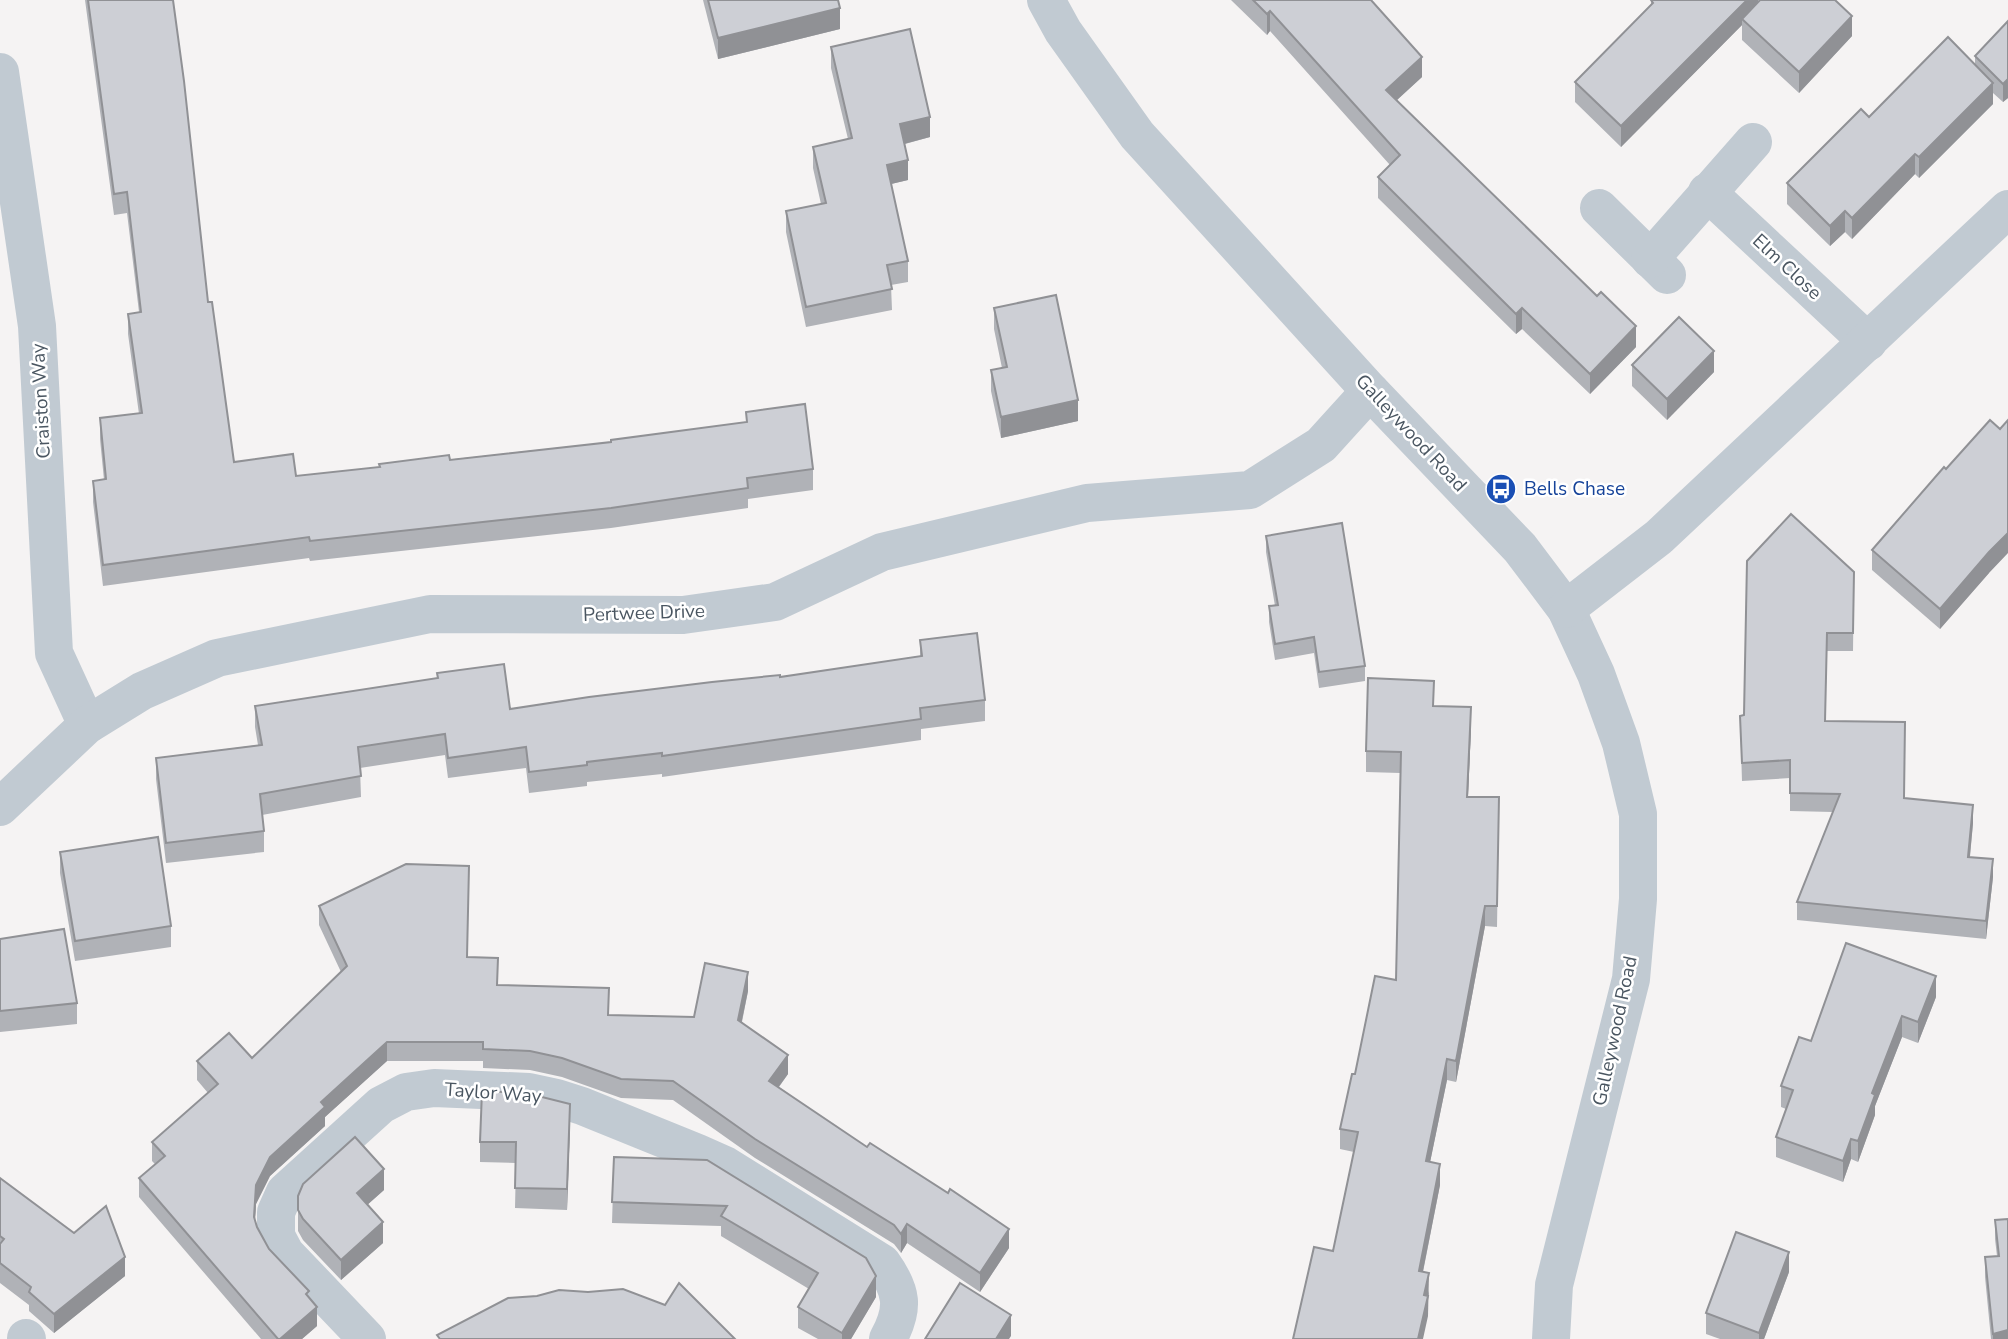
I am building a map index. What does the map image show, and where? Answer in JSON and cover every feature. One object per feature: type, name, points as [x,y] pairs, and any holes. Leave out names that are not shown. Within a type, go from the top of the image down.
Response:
[{"type":"street","name":"Galleywood Road","points":[[1046,0],[1063,31],[1137,135],[1370,391],[1520,548],[1566,609],[1596,674],[1621,743],[1638,814],[1639,899],[1631,979],[1554,1285],[1551,1339]]},
{"type":"street","name":"Craiston Way","points":[[0,72],[37,326],[54,653],[87,725]]},
{"type":"street","points":[[1600,208],[1658,267],[1707,192],[1753,142]]},
{"type":"street","name":"Elm Close","points":[[1707,192],[1868,342]]},
{"type":"street","points":[[1566,609],[1659,537],[2008,209]]},
{"type":"street","name":"Pertwee Drive","points":[[0,807],[87,725],[142,691],[217,658],[430,614],[683,615],[775,602],[883,552],[1087,503],[1250,490],[1321,445],[1370,391]]},
{"type":"street","name":"Taylor Way","points":[[367,1339],[285,1253],[276,1236],[276,1212],[285,1192],[381,1105],[406,1092],[434,1088],[529,1092],[557,1098],[595,1111],[725,1166],[882,1263],[894,1280],[901,1303],[896,1325],[888,1339]]},
{"type":"building","points":[[88,0],[173,0],[208,302],[212,302],[234,462],[293,454],[296,476],[380,467],[379,464],[449,455],[450,460],[611,442],[747,422],[746,412],[805,404],[813,469],[747,478],[748,488],[611,508],[310,541],[309,537],[103,565],[93,481],[106,479],[100,418],[142,413],[128,314],[141,312],[127,192],[114,194]]},
{"type":"building","points":[[708,0],[838,0],[840,8],[718,38]]},
{"type":"building","points":[[1253,0],[1371,0],[1422,57],[1386,90],[1597,296],[1601,292],[1636,326],[1590,374],[1522,308],[1516,314],[1378,177],[1400,155],[1270,11],[1267,14]]},
{"type":"building","points":[[1651,0],[1747,0],[1621,126],[1575,82],[1653,3]]},
{"type":"building","points":[[1760,0],[1835,0],[1852,16],[1799,72],[1742,19]]},
{"type":"building","points":[[2008,21],[2008,79],[2003,84],[1975,56]]},
{"type":"building","points":[[910,29],[930,117],[900,124],[908,160],[887,165],[908,261],[887,265],[892,289],[806,307],[786,211],[826,203],[813,147],[852,138],[831,47]]},
{"type":"building","points":[[1948,37],[1993,83],[1919,157],[1915,154],[1852,218],[1845,211],[1830,226],[1787,183],[1861,109],[1869,117]]},
{"type":"building","points":[[1056,295],[1078,400],[1001,417],[991,370],[1007,367],[994,308]]},
{"type":"building","points":[[1679,317],[1714,351],[1667,399],[1632,365]]},
{"type":"building","points":[[1990,420],[2000,429],[2008,420],[2008,533],[1940,609],[1872,550],[1944,467],[1946,469]]},
{"type":"building","points":[[1791,514],[1854,572],[1853,633],[1827,633],[1825,721],[1905,722],[1904,798],[1973,805],[1968,857],[1993,859],[1986,921],[1797,902],[1840,794],[1790,793],[1790,760],[1742,763],[1740,716],[1744,715],[1747,561]]},
{"type":"building","points":[[1342,523],[1365,666],[1319,672],[1314,637],[1275,644],[1269,606],[1278,605],[1266,536]]},
{"type":"building","points":[[977,633],[985,700],[920,708],[921,719],[662,756],[662,753],[587,762],[587,765],[529,772],[526,747],[448,758],[445,734],[358,747],[361,776],[260,794],[264,831],[166,843],[156,758],[262,745],[255,706],[438,678],[437,673],[504,664],[510,709],[712,682],[780,677],[922,656],[920,640]]},
{"type":"building","points":[[1368,678],[1434,681],[1433,706],[1471,707],[1467,797],[1499,797],[1497,906],[1485,906],[1456,1061],[1447,1059],[1426,1161],[1440,1164],[1419,1271],[1429,1273],[1424,1295],[1428,1296],[1418,1339],[1293,1339],[1314,1247],[1333,1251],[1358,1132],[1340,1129],[1352,1074],[1355,1074],[1375,976],[1396,980],[1401,752],[1366,751]]},
{"type":"building","points":[[158,837],[171,926],[75,941],[60,852]]},
{"type":"building","points":[[406,864],[469,866],[467,957],[498,958],[497,985],[609,988],[608,1015],[694,1017],[705,963],[748,972],[738,1020],[788,1055],[769,1081],[867,1147],[870,1143],[948,1193],[950,1189],[1009,1229],[980,1273],[907,1224],[901,1234],[894,1225],[755,1139],[673,1081],[621,1079],[562,1058],[530,1051],[483,1049],[483,1042],[387,1042],[321,1102],[325,1107],[270,1157],[256,1185],[254,1217],[257,1227],[269,1249],[309,1291],[306,1294],[317,1307],[278,1339],[139,1178],[165,1156],[152,1142],[218,1084],[197,1061],[229,1033],[252,1058],[347,966],[319,906]]},
{"type":"building","points":[[64,929],[77,1003],[0,1011],[0,939]]},
{"type":"building","points":[[1846,943],[1936,976],[1918,1022],[1902,1016],[1872,1093],[1875,1095],[1858,1141],[1851,1139],[1843,1161],[1776,1137],[1793,1090],[1781,1086],[1799,1037],[1811,1041]]},
{"type":"building","points":[[482,1091],[526,1093],[570,1104],[567,1189],[515,1188],[516,1142],[480,1142]]},
{"type":"building","points":[[355,1137],[384,1169],[357,1193],[383,1222],[341,1260],[303,1219],[298,1210],[298,1196],[303,1184]]},
{"type":"building","points":[[614,1157],[707,1160],[866,1258],[876,1276],[842,1333],[798,1307],[818,1273],[721,1216],[727,1206],[612,1202]]},
{"type":"building","points":[[0,1178],[74,1233],[106,1206],[125,1257],[54,1314],[29,1292],[31,1287],[0,1263],[0,1244],[4,1239],[0,1236]]},
{"type":"building","points":[[2008,1219],[2008,1330],[1993,1334],[1985,1257],[1999,1256],[1995,1220]]},
{"type":"building","points":[[1736,1232],[1789,1252],[1759,1333],[1706,1313]]},
{"type":"building","points":[[679,1283],[735,1339],[440,1339],[437,1335],[508,1298],[537,1296],[559,1290],[588,1292],[623,1289],[665,1305]]},
{"type":"building","points":[[960,1283],[1011,1315],[996,1339],[925,1339]]},
{"type":"place","name":"Bells Chase","points":[[1501,489]]}]
